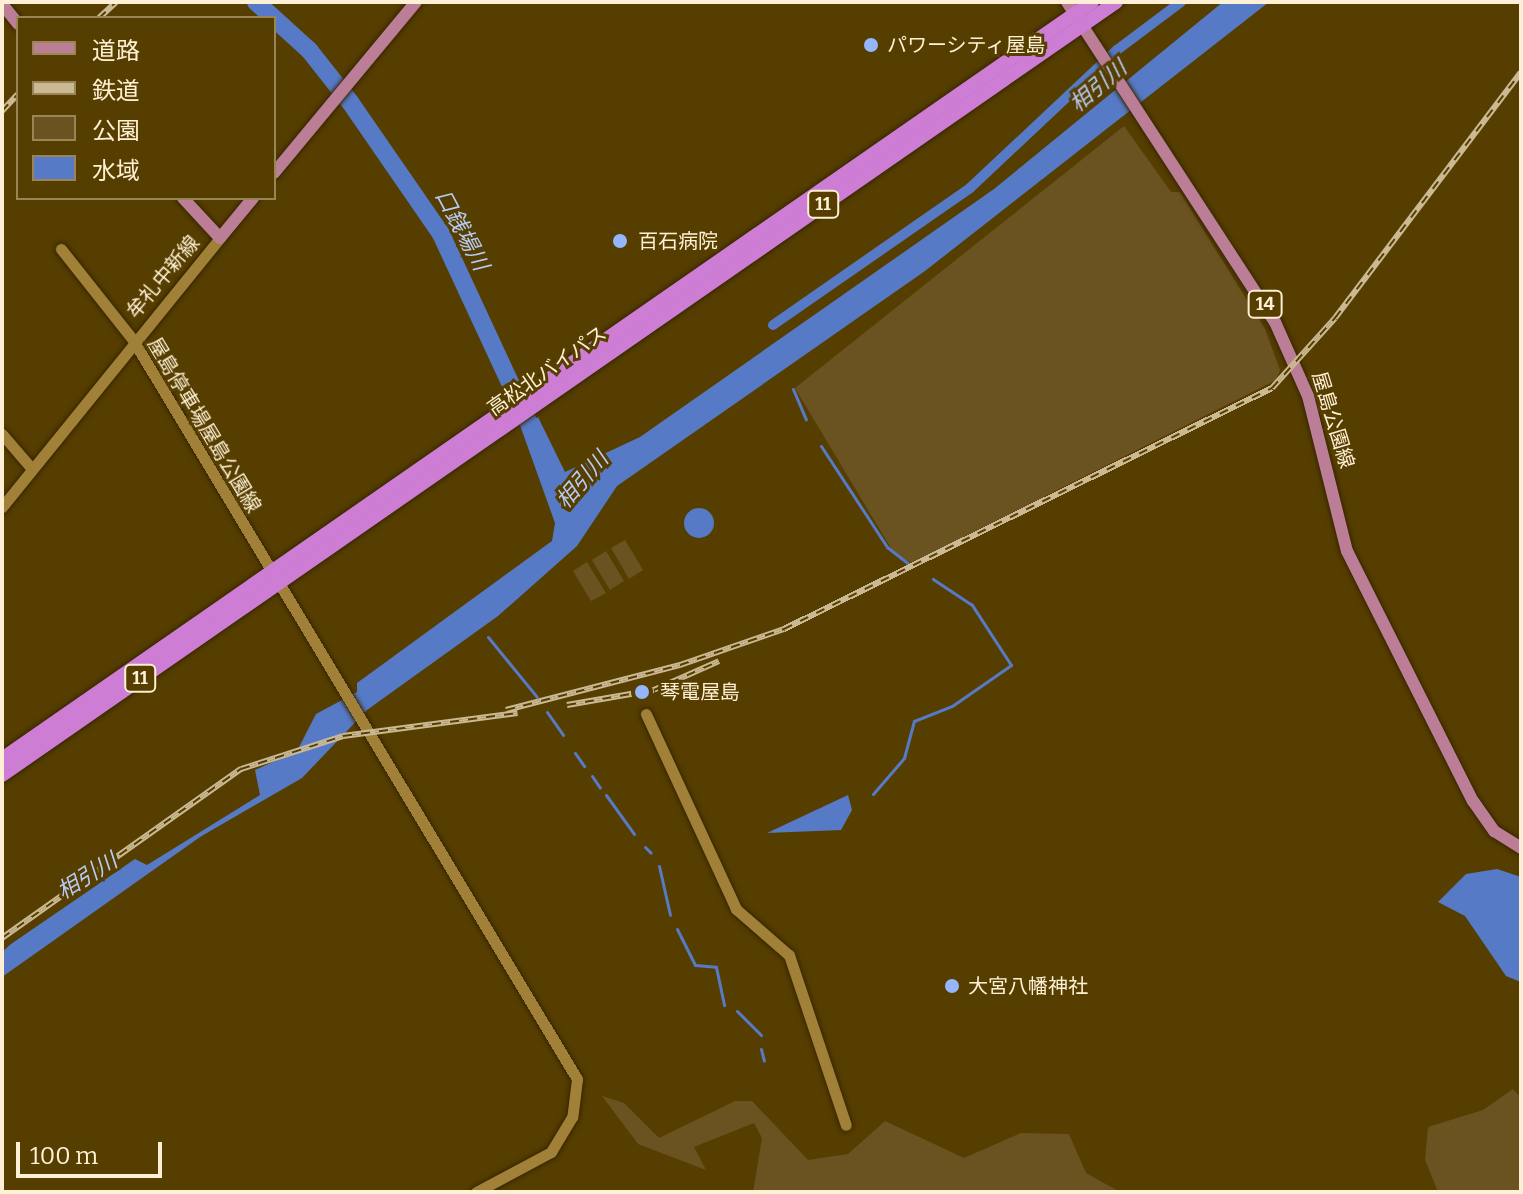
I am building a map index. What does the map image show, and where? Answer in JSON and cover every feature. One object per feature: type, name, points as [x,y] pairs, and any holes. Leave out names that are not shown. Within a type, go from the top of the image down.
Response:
[{"type":"highway","name":"高松北バイパス","points":[[2,775],[275,577],[1092,2]]},
{"type":"highway","name":"高松北バイパス","points":[[1075,13],[1116,2]]},
{"type":"highway","name":"高松北バイパス","points":[[2,759],[275,577]]},
{"type":"main road","points":[[276,171],[416,2]]},
{"type":"main road","points":[[2,4],[16,22]]},
{"type":"main road","name":"屋島公園線","points":[[1075,13],[1105,53],[1259,293],[1296,365],[1343,540],[1414,690],[1484,819],[1521,848]]},
{"type":"main road","points":[[185,200],[220,238],[251,200]]},
{"type":"street","name":"牟礼中新線","points":[[133,340],[220,238]]},
{"type":"street","points":[[61,249],[133,340]]},
{"type":"street","name":"屋島停車場屋島公園線","points":[[32,469],[133,340],[577,1079],[572,1117],[551,1152],[476,1192]]},
{"type":"street","points":[[2,434],[32,469],[2,507]]},
{"type":"street","points":[[646,714],[736,909],[789,955],[846,1125]]},
{"type":"green space","points":[[1124,126],[1171,192],[1180,192],[1265,329],[1280,370],[1276,380],[912,563],[895,555],[795,388]]},
{"type":"green space","points":[[625,540],[643,570],[629,579],[611,548]]},
{"type":"green space","points":[[606,551],[624,581],[610,590],[592,560]]},
{"type":"green space","points":[[587,562],[606,593],[591,601],[573,571]]},
{"type":"green space","points":[[1513,1089],[1521,1098],[1521,1192],[1438,1192],[1425,1160],[1428,1127],[1483,1110]]},
{"type":"green space","points":[[602,1096],[624,1103],[659,1138],[735,1101],[752,1101],[808,1160],[848,1154],[885,1121],[964,1158],[1021,1133],[1069,1134],[1086,1173],[1120,1192],[753,1192],[762,1138],[754,1123],[694,1147],[706,1170],[638,1144]]},
{"type":"water","name":"相引川","points":[[1223,2],[1269,2],[925,271],[617,486],[577,546],[498,616],[367,710],[302,778],[200,837],[2,977],[2,952],[11,944],[135,859],[147,865],[260,795],[255,770],[297,751],[316,714],[357,692],[357,683],[552,541],[555,523],[521,428],[538,417],[565,472],[640,437],[994,189]]},
{"type":"water","points":[[699,508],[709,513],[714,523],[709,533],[699,538],[689,533],[684,523],[689,513]]},
{"type":"water","points":[[848,795],[852,810],[841,830],[767,833]]},
{"type":"water","points":[[1497,869],[1521,877],[1521,982],[1506,976],[1465,916],[1438,902],[1466,874]]},
{"type":"waterway","name":"口銭場川","points":[[256,2],[271,16]]},
{"type":"waterway","name":"相引川","points":[[773,325],[970,188],[1117,50],[1181,2]]},
{"type":"waterway","name":"口銭場川","points":[[276,20],[309,50],[350,102],[441,234],[539,445]]},
{"type":"waterway","points":[[793,389],[806,419]]},
{"type":"waterway","points":[[821,446],[887,547],[910,565]]},
{"type":"waterway","points":[[873,794],[904,758],[914,721],[952,706],[1011,665],[972,605],[933,579]]},
{"type":"waterway","points":[[488,637],[537,697]]},
{"type":"waterway","points":[[547,712],[563,735]]},
{"type":"waterway","points":[[575,753],[584,766]]},
{"type":"waterway","points":[[592,776],[600,788]]},
{"type":"waterway","points":[[606,795],[634,834]]},
{"type":"waterway","points":[[645,847],[651,853]]},
{"type":"waterway","points":[[659,866],[670,915]]},
{"type":"waterway","points":[[677,929],[695,965],[716,967],[724,1005]]},
{"type":"waterway","points":[[737,1011],[761,1035]]},
{"type":"waterway","points":[[761,1049],[764,1061]]},
{"type":"railway","points":[[101,16],[116,2]]},
{"type":"railway","points":[[506,710],[680,665],[784,629],[1272,388],[1335,318],[1521,72]]},
{"type":"railway","points":[[2,111],[16,96]]},
{"type":"railway","points":[[567,705],[654,690],[719,661]]},
{"type":"railway","points":[[2,938],[241,769],[343,736],[517,713]]},
{"type":"place","name":"パワーシティ屋島","points":[[871,45]]},
{"type":"place","name":"百石病院","points":[[620,241]]},
{"type":"place","name":"琴電屋島","points":[[642,692]]},
{"type":"place","name":"大宮八幡神社","points":[[952,986]]}]
